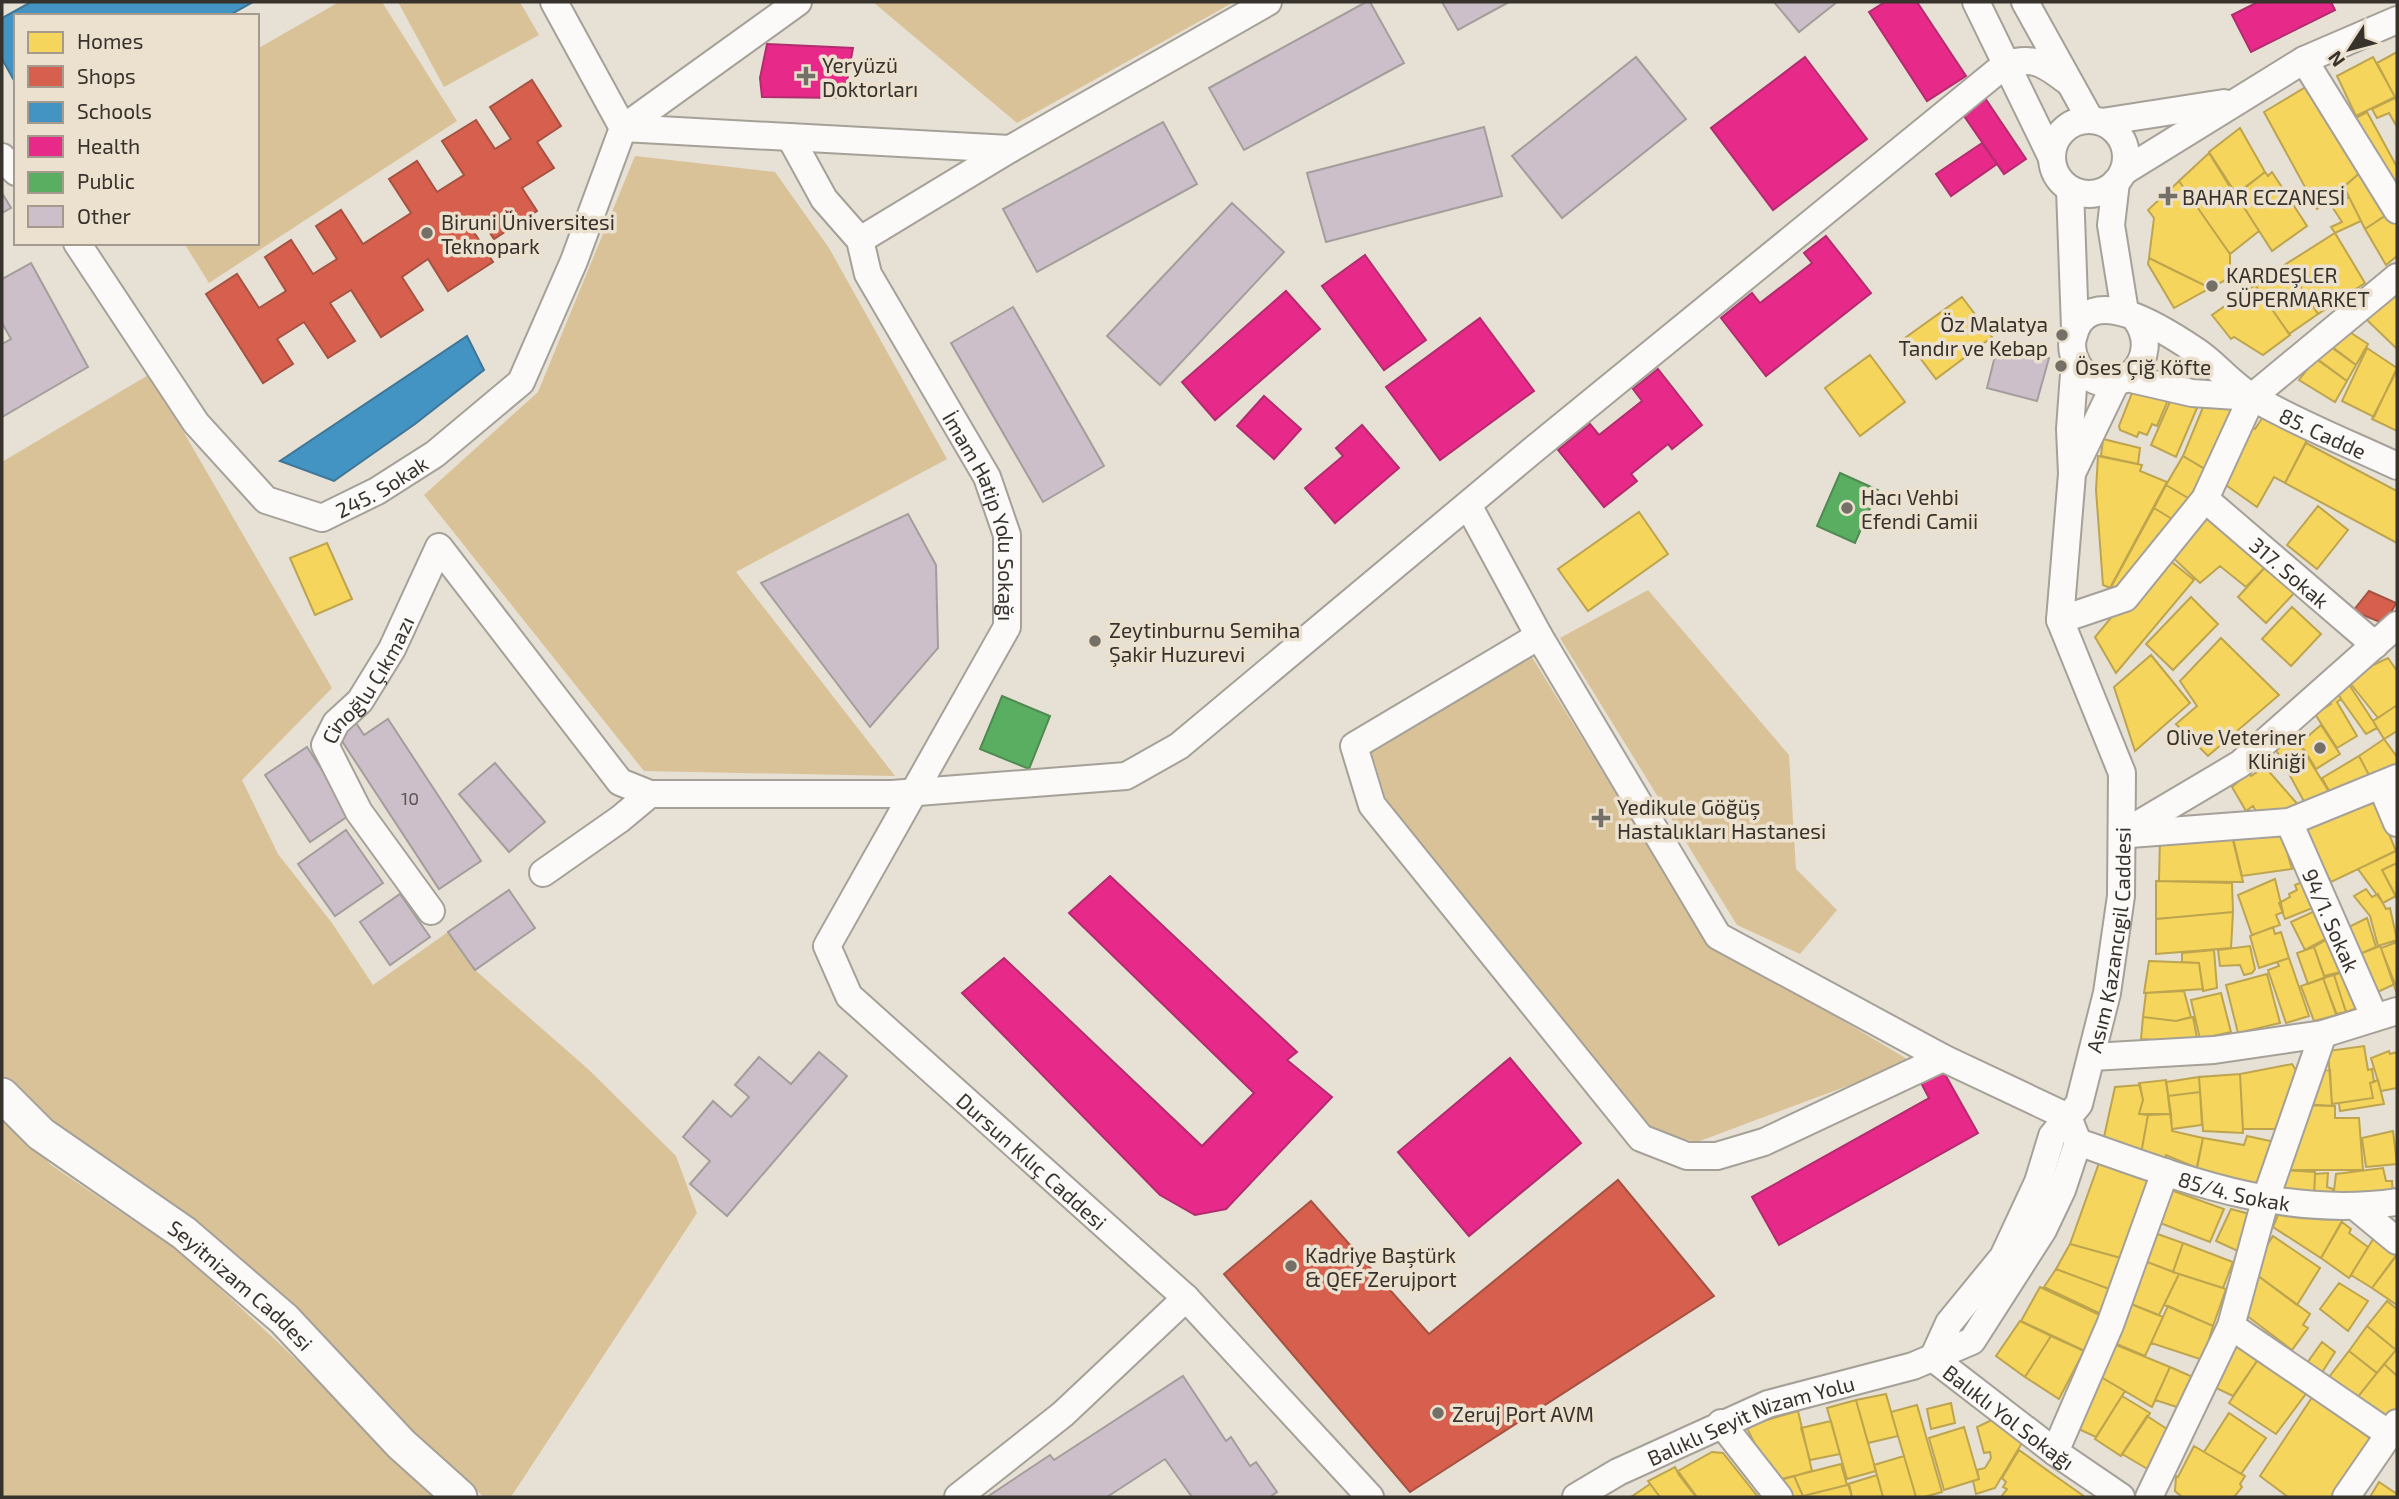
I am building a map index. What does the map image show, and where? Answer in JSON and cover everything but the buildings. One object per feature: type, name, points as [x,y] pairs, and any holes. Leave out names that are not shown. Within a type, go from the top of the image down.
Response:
[{"type":"main road","name":"Seyitnizam Caddesi","points":[[2,1095],[41,1134],[184,1233],[284,1319],[401,1444],[460,1497]]},
{"type":"street","points":[[554,2],[623,128]]},
{"type":"street","points":[[623,128],[798,2]]},
{"type":"street","points":[[789,137],[824,199],[860,240],[1010,149],[1268,2]]},
{"type":"street","points":[[1976,2],[2061,181],[2070,189],[2095,194],[2234,101],[2304,60],[2397,20]]},
{"type":"street","points":[[2025,2],[2067,81],[2096,120],[2121,136],[2127,160],[2120,177],[2110,226],[2130,315],[2146,339],[2146,350],[2136,371],[2121,380],[2072,474]]},
{"type":"street","points":[[543,873],[620,819],[650,794],[912,793],[1126,776],[1179,746],[2006,64],[2033,60],[2044,63],[2067,81]]},
{"type":"street","points":[[2304,60],[2397,210]]},
{"type":"street","points":[[2052,158],[2059,135],[2067,127],[2096,120],[2234,101]]},
{"type":"street","points":[[623,128],[1010,149]]},
{"type":"street","name":"245. Sokak","points":[[78,245],[196,423],[265,500],[322,519],[377,491],[435,454],[521,382],[574,261],[623,128]]},
{"type":"street","points":[[2,157],[14,170]]},
{"type":"street","points":[[2070,189],[2075,328],[2072,343],[2075,360],[2070,429],[2072,474]]},
{"type":"street","name":"İmam Hatip Yolu Sokağı","points":[[860,240],[868,274],[987,477],[1007,535],[1007,627],[912,793]]},
{"type":"street","points":[[2060,620],[2125,598],[2205,499],[2252,397],[2397,277]]},
{"type":"street","points":[[2075,328],[2091,313],[2102,309],[2130,315],[2198,352],[2252,397]]},
{"type":"street","points":[[2075,360],[2092,379],[2121,380],[2192,393],[2252,397]]},
{"type":"street","name":"85. Cadde","points":[[2252,397],[2397,466]]},
{"type":"street","name":"Asım Kazancıgil Caddesi","points":[[1933,1358],[1949,1323],[2003,1257],[2038,1182],[2052,1136],[2079,1104],[2107,993],[2121,896],[2122,773],[2060,620],[2072,474]]},
{"type":"street","name":"317. Sokak","points":[[2205,499],[2375,645]]},
{"type":"street","points":[[1468,505],[1539,636],[1718,936],[1943,1058],[2068,1117],[2078,1142],[2062,1190],[2043,1230],[1972,1340],[1933,1358]]},
{"type":"street","name":"Cinoğlu Çıkmazı","points":[[430,911],[359,812],[325,746],[336,723],[360,701],[392,649],[439,547],[620,782],[650,794]]},
{"type":"street","points":[[2122,834],[2240,764],[2397,625]]},
{"type":"street","points":[[1539,636],[1354,746],[1372,805],[1641,1138],[1687,1156],[1717,1156],[1765,1142],[1943,1058]]},
{"type":"street","points":[[2122,834],[2289,822],[2389,782],[2397,823]]},
{"type":"street","name":"Dursun Kılıç Caddesi","points":[[912,793],[827,946],[849,996],[1186,1298],[1370,1497]]},
{"type":"street","name":"94/1. Sokak","points":[[2289,822],[2386,1014]]},
{"type":"street","points":[[2092,1057],[2214,1050],[2323,1034],[2386,1014]]},
{"type":"street","points":[[2149,1497],[2231,1326],[2265,1201],[2323,1034]]},
{"type":"street","name":"85/4. Sokak","points":[[2078,1142],[2165,1172],[2265,1201],[2357,1208],[2397,1202]]},
{"type":"street","points":[[2055,1452],[2110,1325],[2165,1172]]},
{"type":"street","points":[[2357,1208],[2397,1241]]},
{"type":"street","points":[[958,1497],[1063,1414],[1186,1298]]},
{"type":"street","points":[[2231,1326],[2393,1429],[2346,1497]]},
{"type":"street","name":"Balıklı Seyit Nizam Yolu","points":[[1576,1497],[1618,1472],[1721,1423],[1768,1404],[1913,1366],[1933,1358]]},
{"type":"street","name":"Balıklı Yol Sokağı","points":[[1933,1358],[2055,1452],[2120,1497]]},
{"type":"street","points":[[1721,1423],[1779,1497]]},
{"type":"shaded area","points":[[339,2],[382,2],[457,121],[209,283],[185,245],[259,245],[259,48]]},
{"type":"shaded area","points":[[398,2],[520,2],[539,35],[444,87]]},
{"type":"shaded area","points":[[873,2],[1234,2],[1017,123]]},
{"type":"shaded area","points":[[635,156],[775,172],[829,248],[947,459],[736,572],[895,776],[644,771],[424,495],[538,392]]},
{"type":"shaded area","points":[[150,374],[332,688],[242,780],[278,854],[332,923],[373,985],[448,932],[475,970],[588,1069],[676,1156],[697,1213],[511,1497],[484,1497],[365,1390],[61,1133],[2,1074],[2,462]]},
{"type":"shaded area","points":[[1648,590],[1789,755],[1796,869],[1837,910],[1800,954],[1737,925],[1560,638]]},
{"type":"shaded area","points":[[1532,657],[1705,938],[1912,1062],[1697,1142],[1651,1131],[1386,799],[1371,751]]},
{"type":"shaded area","points":[[2,1116],[51,1165],[183,1254],[284,1348],[434,1497],[2,1497]]},
{"type":"place","name":"Yeryüzü Doktorları","points":[[806,76]]},
{"type":"place","name":"BAHAR ECZANESİ","points":[[2168,196]]},
{"type":"place","name":"Biruni Üniversitesi Teknopark","points":[[427,233]]},
{"type":"place","name":"KARDEŞLER SÜPERMARKET","points":[[2212,286]]},
{"type":"place","name":"Öz Malatya Tandır ve Kebap","points":[[2062,335]]},
{"type":"place","name":"Öses Çiğ Köfte","points":[[2061,366]]},
{"type":"place","name":"Hacı Vehbi Efendi Camii","points":[[1847,508]]},
{"type":"place","name":"Zeytinburnu Semiha Şakir Huzurevi","points":[[1095,641]]},
{"type":"place","name":"Olive Veteriner Kliniği","points":[[2320,748]]},
{"type":"place","name":"Yedikule Göğüş Hastalıkları Hastanesi","points":[[1601,818]]},
{"type":"place","name":"Kadriye Baştürk & QEF Zerujport","points":[[1291,1266]]},
{"type":"place","name":"Zeruj Port AVM","points":[[1438,1413]]}]
